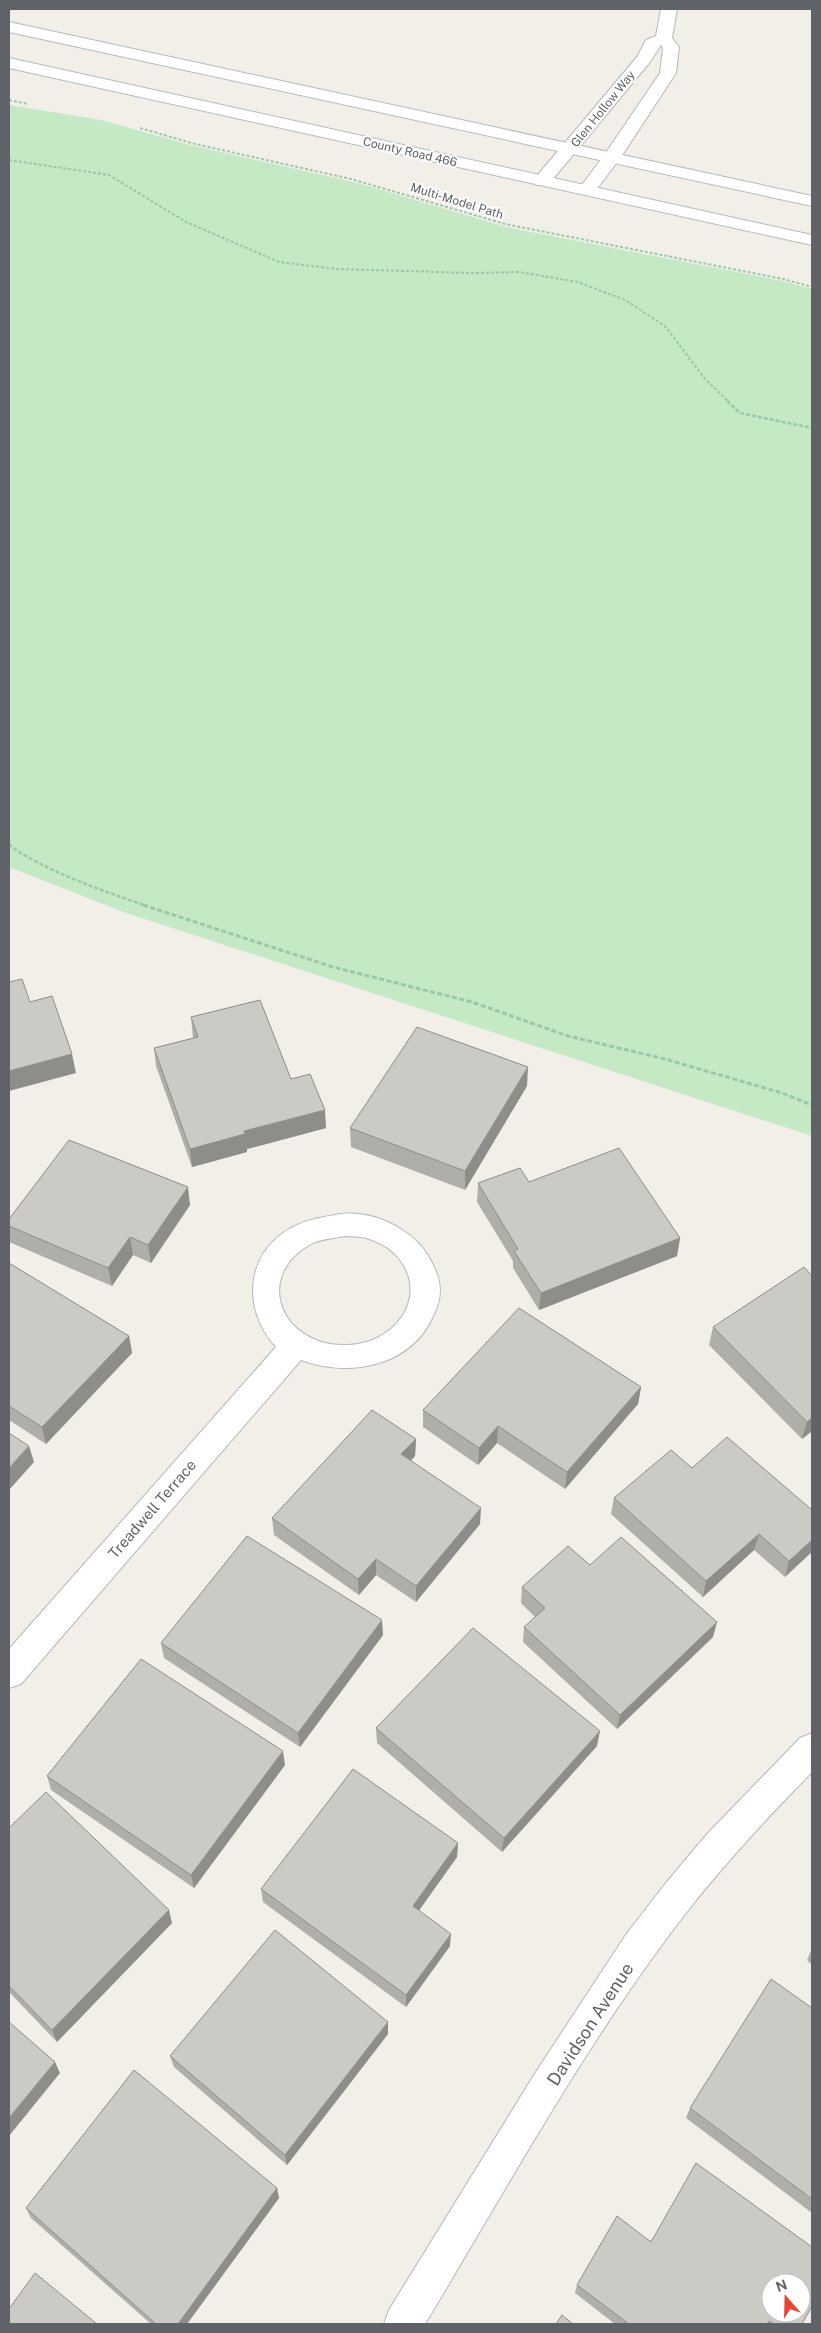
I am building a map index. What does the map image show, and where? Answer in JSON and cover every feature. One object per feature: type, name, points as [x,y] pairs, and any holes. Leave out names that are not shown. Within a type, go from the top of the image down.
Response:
[{"type":"main road","points":[[587,190],[612,157],[668,73],[671,47],[664,39],[668,9]]},
{"type":"main road","points":[[9,27],[812,201]]},
{"type":"main road","name":"Glen Hollow Way","points":[[542,181],[572,148],[644,58],[652,43],[664,39]]},
{"type":"main road","name":"County Road 466","points":[[9,63],[812,240]]},
{"type":"main road","points":[[346,1225],[370,1228],[393,1237],[412,1253],[424,1273],[426,1296],[419,1318],[402,1338],[378,1352],[350,1358],[322,1355],[296,1345],[278,1329],[268,1310],[265,1290],[269,1270],[281,1252],[299,1237],[322,1228],[346,1225]]},
{"type":"main road","name":"Treadwell Terrace","points":[[9,1673],[296,1345]]},
{"type":"main road","name":"Davidson Avenue","points":[[403,2324],[565,2061],[639,1948],[708,1860],[812,1749]]},
{"type":"path","name":"Multi-Model Path","points":[[138,128],[195,144],[350,179],[506,224],[783,279],[812,287]]},
{"type":"path","points":[[9,160],[109,175],[186,222],[279,262],[336,269],[473,273],[519,272],[578,282],[625,300],[665,326],[705,379],[740,413],[771,421],[812,428]]},
{"type":"path","points":[[9,844],[14,850],[49,868],[101,891],[333,966],[472,1002],[568,1036],[665,1059],[782,1093],[812,1105]]},
{"type":"green space","points":[[9,105],[101,120],[194,146],[358,183],[506,227],[783,281],[812,289],[812,1136],[126,913],[9,867]]},
{"type":"building","points":[[22,979],[30,1002],[52,996],[72,1054],[9,1071],[9,982]]},
{"type":"building","points":[[260,1000],[291,1079],[310,1074],[325,1110],[244,1131],[245,1134],[190,1149],[154,1048],[198,1037],[191,1017]]},
{"type":"building","points":[[417,1027],[528,1067],[465,1171],[350,1128]]},
{"type":"building","points":[[69,1140],[188,1187],[148,1245],[130,1237],[108,1268],[9,1226],[9,1219]]},
{"type":"building","points":[[619,1148],[680,1238],[541,1293],[514,1251],[518,1249],[478,1183],[520,1168],[529,1182]]},
{"type":"building","points":[[9,1263],[129,1336],[42,1427],[9,1406]]},
{"type":"building","points":[[804,1267],[812,1276],[812,1418],[807,1422],[713,1327]]},
{"type":"building","points":[[519,1308],[641,1387],[567,1472],[498,1426],[479,1448],[423,1410]]},
{"type":"building","points":[[372,1410],[416,1439],[401,1454],[481,1508],[416,1586],[376,1559],[358,1579],[272,1518]]},
{"type":"building","points":[[9,1433],[29,1446],[9,1468]]},
{"type":"building","points":[[727,1437],[812,1510],[812,1540],[789,1561],[759,1534],[706,1581],[614,1498],[671,1450],[692,1468]]},
{"type":"building","points":[[247,1536],[382,1620],[298,1733],[161,1643]]},
{"type":"building","points":[[621,1537],[717,1622],[620,1715],[524,1627],[545,1608],[522,1587],[568,1546],[590,1565]]},
{"type":"building","points":[[473,1628],[600,1731],[504,1838],[376,1728]]},
{"type":"building","points":[[141,1659],[283,1751],[191,1875],[47,1776]]},
{"type":"building","points":[[353,1769],[458,1843],[413,1906],[451,1934],[406,1995],[261,1889]]},
{"type":"building","points":[[46,1792],[169,1910],[52,2030],[9,1986],[9,1828]]},
{"type":"building","points":[[275,1930],[388,2022],[285,2155],[170,2056]]},
{"type":"building","points":[[771,1979],[812,2008],[812,2199],[690,2108]]},
{"type":"building","points":[[9,2022],[55,2062],[9,2118]]},
{"type":"building","points":[[134,2070],[277,2188],[178,2324],[156,2324],[26,2208]]},
{"type":"building","points":[[696,2163],[812,2247],[812,2306],[811,2308],[811,2273],[761,2273],[761,2323],[767,2324],[629,2324],[577,2285],[617,2216],[651,2242]]},
{"type":"building","points":[[35,2273],[97,2324],[9,2324],[9,2309]]},
{"type":"building","points":[[562,2315],[573,2324],[556,2324]]},
{"type":"building","points":[[772,2323],[803,2323],[802,2324]]}]
